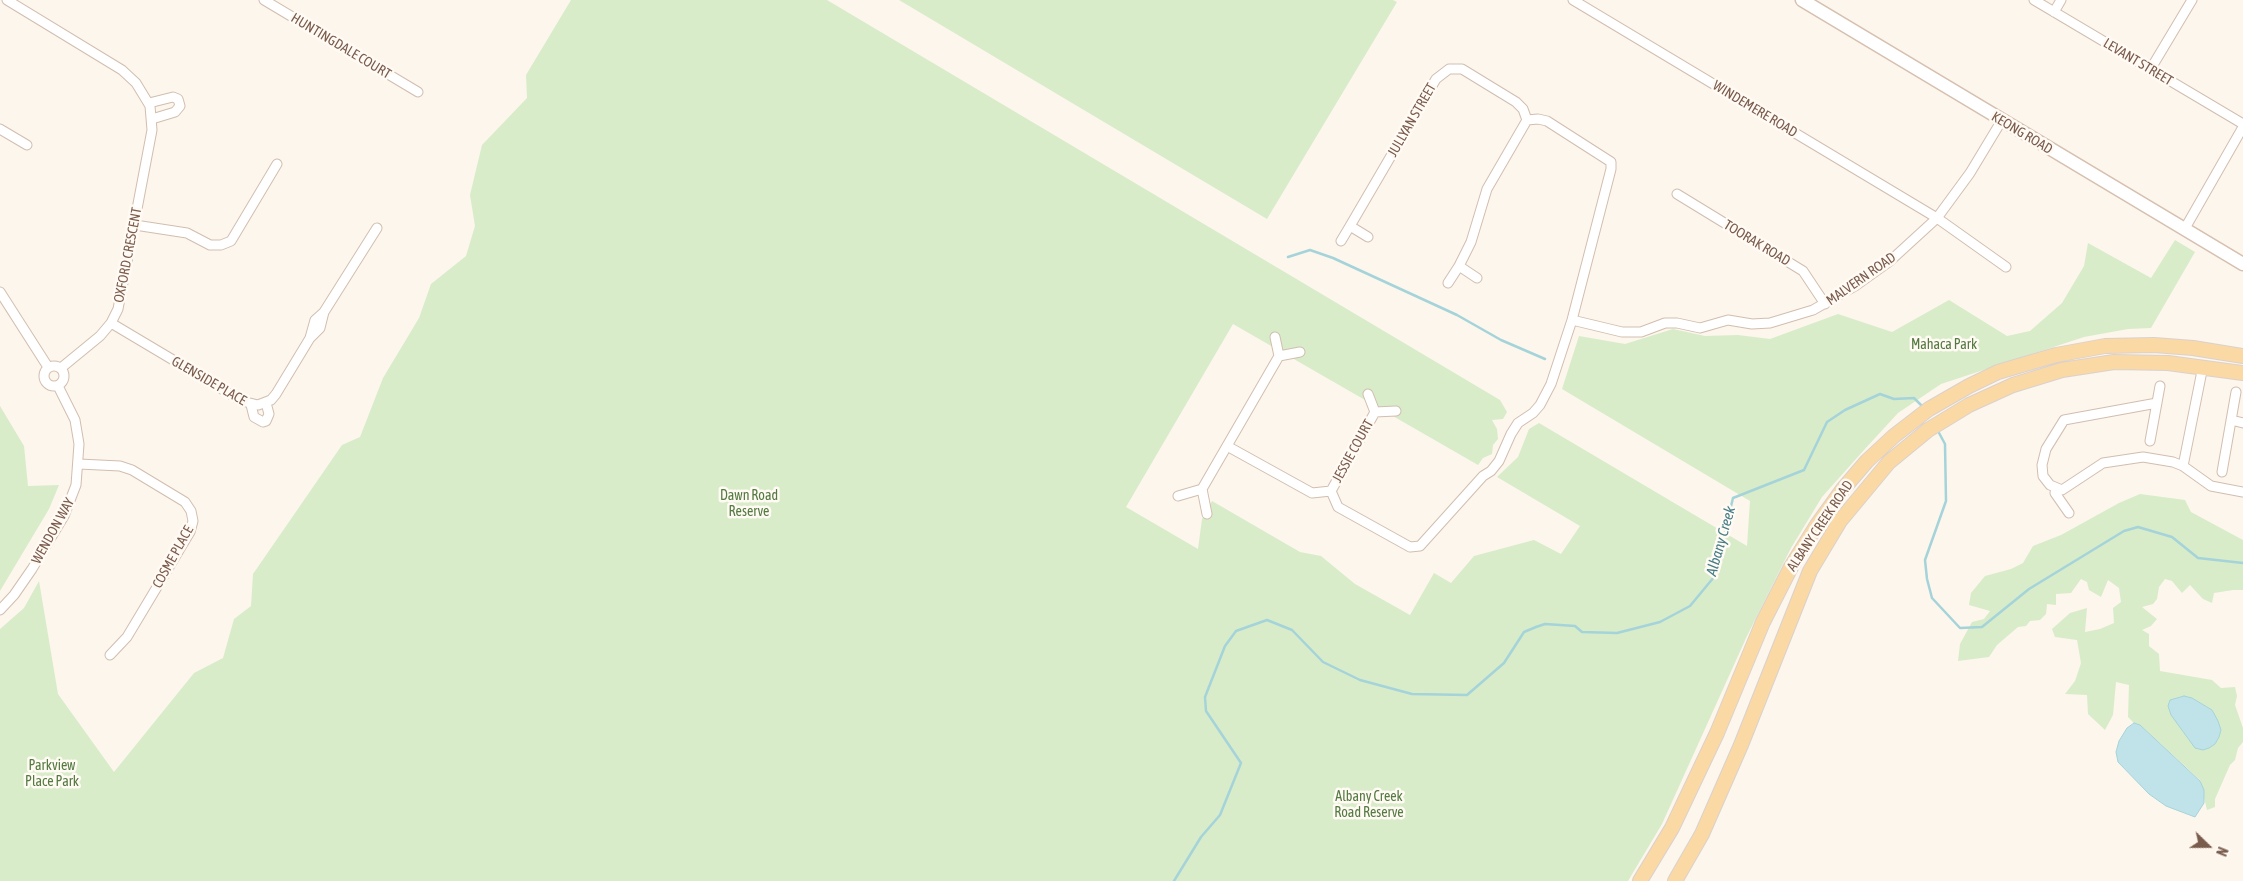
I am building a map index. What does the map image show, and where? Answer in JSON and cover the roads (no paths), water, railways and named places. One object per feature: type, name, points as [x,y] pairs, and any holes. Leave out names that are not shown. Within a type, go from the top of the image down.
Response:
[{"type":"main road","name":"ALBANY CREEK ROAD","points":[[1640,881],[1672,828],[1717,733],[1773,601],[1800,551],[1828,509],[1855,474],[1880,448],[1916,418],[1942,401],[1998,372],[2027,362],[2083,349],[2106,346],[2154,345],[2194,348],[2243,356]]},
{"type":"main road","points":[[2083,349],[2086,365]]},
{"type":"main road","name":"ALBANY CREEK ROAD","points":[[1675,881],[1702,834],[1738,754],[1798,599],[1815,562],[1840,521],[1872,480],[1889,462],[1928,430],[1952,414],[1990,394],[2037,376],[2086,365],[2114,362],[2203,366],[2243,373]]},
{"type":"street","name":"OXFORD CRESCENT","points":[[8,0],[122,70],[136,83],[148,103],[152,118],[152,130],[118,308],[112,323],[100,336],[62,368]]},
{"type":"street","name":"HUNTINGDALE COURT","points":[[264,0],[418,92]]},
{"type":"street","name":"WINDEMERE ROAD","points":[[1574,0],[1937,218],[2006,267]]},
{"type":"street","name":"KEONG ROAD","points":[[1802,0],[2243,264]]},
{"type":"street","name":"LEVANT STREET","points":[[2034,0],[2150,70],[2242,129]]},
{"type":"street","points":[[2054,12],[2061,0]]},
{"type":"street","points":[[2150,70],[2192,0]]},
{"type":"street","name":"JULLYAN STREET","points":[[1341,241],[1441,73],[1448,69],[1462,70],[1516,102],[1523,109],[1527,120]]},
{"type":"street","points":[[148,103],[173,97],[178,99],[180,106],[175,112],[152,118]]},
{"type":"street","points":[[1227,446],[1312,493],[1331,490],[1338,507],[1410,547],[1420,546],[1483,476],[1491,471],[1499,461],[1518,423],[1533,413],[1540,405],[1560,361],[1572,320],[1611,169],[1611,162],[1547,121],[1538,119],[1527,120],[1487,189],[1471,242],[1448,283]]},
{"type":"street","name":"MALVERN ROAD","points":[[1572,320],[1622,332],[1641,332],[1665,323],[1677,323],[1700,328],[1728,320],[1752,324],[1770,323],[1813,310],[1856,286],[1890,261],[1937,218],[1970,173],[2002,120]]},
{"type":"street","points":[[0,129],[27,146]]},
{"type":"street","points":[[2184,230],[2242,129]]},
{"type":"street","points":[[135,225],[188,233],[210,245],[220,245],[231,241],[277,164]]},
{"type":"street","name":"TOORAK ROAD","points":[[1677,194],[1803,271],[1825,304]]},
{"type":"street","points":[[1350,226],[1368,237]]},
{"type":"street","name":"GLENSIDE PLACE","points":[[112,323],[251,405],[266,403],[276,394],[310,338],[315,320],[324,312],[377,228]]},
{"type":"street","points":[[1459,266],[1477,278]]},
{"type":"street","points":[[0,292],[48,367]]},
{"type":"street","points":[[1207,514],[1202,489],[1279,356],[1275,337]]},
{"type":"street","points":[[1279,356],[1300,352]]},
{"type":"street","points":[[52,365],[62,368],[64,375],[62,383],[58,386],[50,386],[43,378],[48,367],[52,365]]},
{"type":"street","points":[[2183,466],[2203,366]]},
{"type":"street","name":"WENDON WAY","points":[[0,610],[14,595],[32,569],[64,516],[76,485],[79,444],[75,420],[58,386]]},
{"type":"street","points":[[2150,441],[2160,386]]},
{"type":"street","points":[[2222,472],[2236,392]]},
{"type":"street","name":"JESSIE COURT","points":[[1368,394],[1375,412]]},
{"type":"street","points":[[251,405],[254,417],[263,422],[266,421],[269,414],[266,403]]},
{"type":"street","points":[[2157,403],[2064,420],[2046,449],[2042,465],[2043,476],[2050,485],[2062,490],[2103,462],[2143,456],[2174,462],[2183,466],[2211,486],[2243,492]]},
{"type":"street","name":"JESSIE COURT","points":[[1375,412],[1396,411]]},
{"type":"street","name":"JESSIE COURT","points":[[1331,490],[1375,412]]},
{"type":"street","points":[[2231,420],[2243,423]]},
{"type":"street","name":"COSME PLACE","points":[[79,464],[120,466],[132,470],[186,502],[191,511],[193,521],[190,532],[127,637],[110,655]]},
{"type":"street","points":[[2056,488],[2056,493],[2069,513]]},
{"type":"street","points":[[1178,496],[1202,489]]},
{"type":"water","points":[[2184,696],[2192,698],[2212,710],[2218,721],[2221,730],[2219,737],[2215,744],[2209,748],[2203,750],[2195,748],[2171,715],[2168,706],[2170,700]]},
{"type":"water","points":[[2134,723],[2140,725],[2200,781],[2204,790],[2204,803],[2195,817],[2166,806],[2149,794],[2118,762],[2116,752],[2119,741],[2127,728]]},
{"type":"waterway","points":[[1288,257],[1310,250],[1333,258],[1457,315],[1501,340],[1545,359]]},
{"type":"waterway","name":"Albany Creek","points":[[1174,881],[1201,837],[1220,815],[1241,763],[1206,711],[1205,697],[1225,646],[1236,631],[1267,620],[1292,630],[1323,662],[1360,680],[1412,694],[1467,695],[1504,663],[1524,632],[1536,627],[1545,624],[1575,626],[1582,632],[1617,633],[1660,622],[1690,606],[1714,577],[1733,498],[1804,470],[1827,422],[1845,410],[1880,394],[1894,399],[1914,398],[1923,407]]},
{"type":"waterway","name":"Albany Creek","points":[[1938,431],[1945,444],[1946,501],[1925,560],[1927,579],[1932,598],[1960,628],[1982,627],[2029,589],[2124,531],[2138,527],[2172,537],[2198,558],[2243,563]]},
{"type":"park label","name":"Mahaca Park","points":[[1944,345]]},
{"type":"park label","name":"Dawn Road Reserve","points":[[749,504]]},
{"type":"park label","name":"Parkview Place Park","points":[[52,774]]},
{"type":"park label","name":"Albany Creek Road Reserve","points":[[1369,806]]}]
